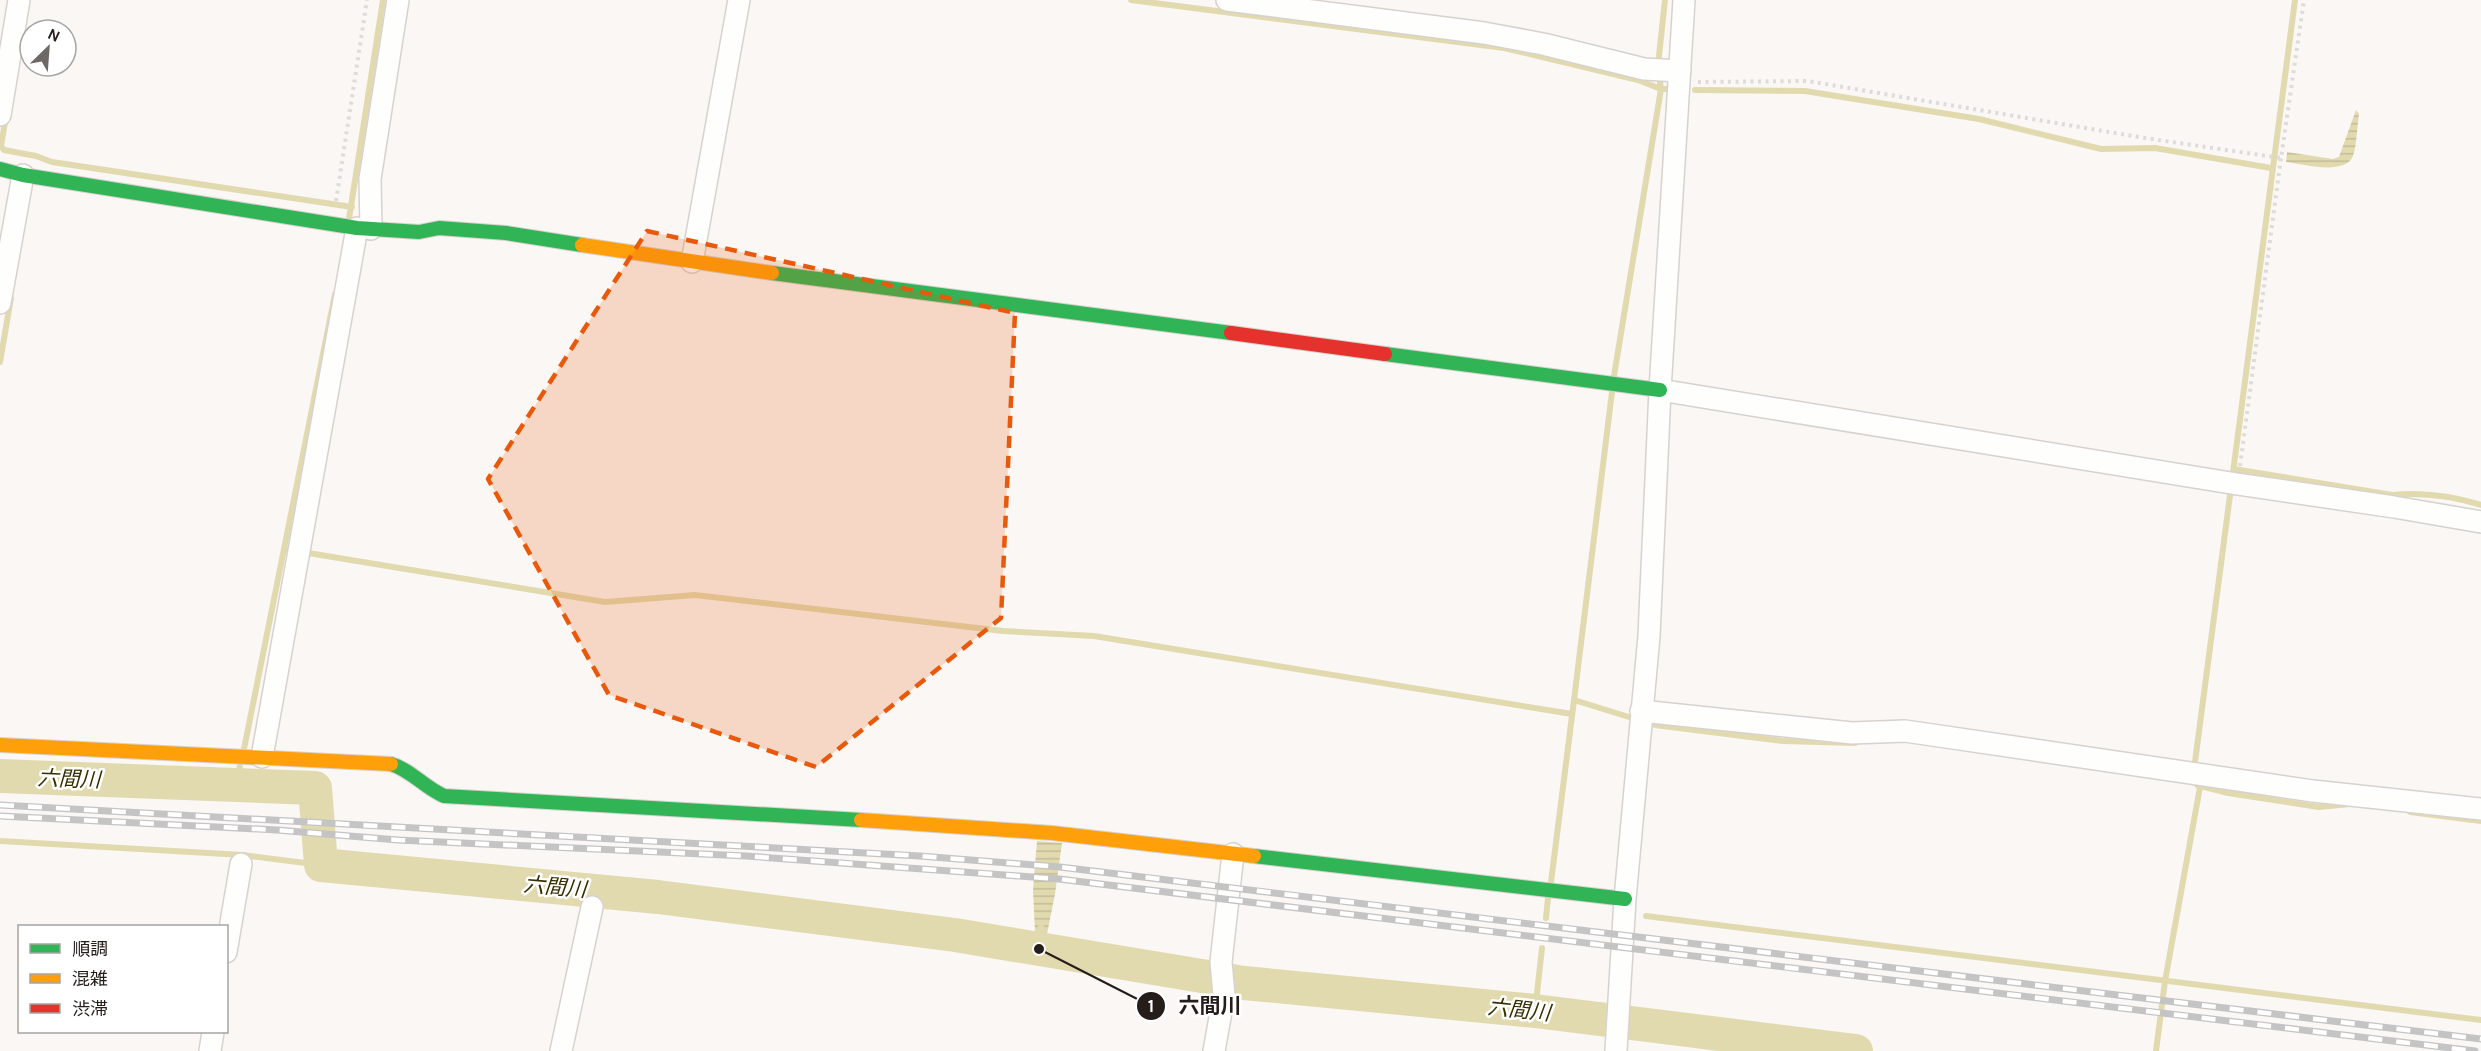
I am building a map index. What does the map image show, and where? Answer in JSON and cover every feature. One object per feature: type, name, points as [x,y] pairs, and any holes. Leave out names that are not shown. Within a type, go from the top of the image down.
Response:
[{"type":"street","points":[[0,116],[19,0]]},
{"type":"street","points":[[259,757],[370,179],[398,0]]},
{"type":"street","points":[[692,262],[739,0]]},
{"type":"street","points":[[1227,0],[1484,33],[1675,74]]},
{"type":"street","points":[[1617,1043],[1625,899],[1649,636],[1675,74],[1684,0]]},
{"type":"street","points":[[0,169],[23,175],[361,228],[419,232],[439,228],[506,233],[692,262],[1660,390],[2234,477],[2481,522]]},
{"type":"street","points":[[0,303],[23,175]]},
{"type":"street","points":[[1641,711],[1852,733],[1905,730],[2313,791],[2481,809]]},
{"type":"street","points":[[0,745],[236,758],[386,763],[402,766],[436,793],[444,796],[1052,833],[1232,863],[1538,889],[1625,899]]},
{"type":"street","points":[[1214,1051],[1224,995],[1221,962],[1232,863]]},
{"type":"street","points":[[228,940],[241,864]]},
{"type":"street","points":[[561,1051],[592,907]]},
{"type":"street","points":[[210,1051],[213,1033]]},
{"type":"path","points":[[337,197],[367,0]]},
{"type":"path","points":[[2234,477],[2304,0]]},
{"type":"path","points":[[1675,74],[1808,81],[2145,138],[2279,158]]},
{"type":"highlighted area","points":[[647,231],[1015,313],[1001,618],[816,767],[609,695],[488,479]]},
{"type":"shaded area","points":[[2356,110],[2359,114],[2356,141],[2353,156],[2349,162],[2342,166],[2323,167],[2286,162],[2287,152],[2333,159],[2339,157]]},
{"type":"shaded area","points":[[1037,841],[1062,843],[1047,934],[1035,932],[1033,890]]},
{"type":"waterway","points":[[349,219],[383,0]]},
{"type":"waterway","points":[[1131,0],[1504,48],[1667,89]]},
{"type":"waterway","points":[[1658,65],[1665,0]]},
{"type":"waterway","points":[[2197,769],[2195,762],[2295,0]]},
{"type":"waterway","points":[[1614,376],[1661,89],[1659,75]]},
{"type":"waterway","points":[[1695,90],[1805,91],[1979,119],[2101,149],[2155,148],[2271,168]]},
{"type":"waterway","points":[[6,116],[1,146],[4,150],[36,156],[52,162],[352,207]]},
{"type":"waterway","points":[[284,549],[335,294]]},
{"type":"waterway","points":[[0,362],[11,298]]},
{"type":"waterway","points":[[1574,700],[1612,392]]},
{"type":"waterway","points":[[2234,469],[2392,495],[2426,494],[2448,497],[2481,505]]},
{"type":"waterway","points":[[244,749],[284,549],[605,602],[695,595],[1003,631],[1094,636],[1572,714]]},
{"type":"waterway","points":[[1551,882],[1574,700],[1629,717]]},
{"type":"waterway","points":[[1655,725],[1783,741],[1855,743]]},
{"type":"waterway","points":[[236,787],[240,765]]},
{"type":"waterway","name":"六間川","points":[[0,776],[315,788],[321,865],[658,897],[955,935],[1244,983],[1535,1011],[1856,1051]]},
{"type":"waterway","points":[[2156,1051],[2165,981],[2200,787],[2199,779]]},
{"type":"waterway","points":[[2197,785],[2228,793],[2319,807],[2350,804]]},
{"type":"waterway","points":[[2410,812],[2481,821]]},
{"type":"waterway","points":[[0,841],[243,855],[321,865]]},
{"type":"waterway","points":[[1546,918],[1548,898]]},
{"type":"waterway","points":[[1646,916],[2481,1020]]},
{"type":"waterway","points":[[1039,949],[1041,927]]},
{"type":"waterway","points":[[1535,1011],[1542,948]]},
{"type":"railway","points":[[0,805],[920,856],[1060,867],[2481,1039]]},
{"type":"railway","points":[[0,816],[277,830],[398,840],[746,856],[1059,879],[2475,1051]]},
{"type":"traffic: fast","points":[[0,169],[23,175],[357,228],[419,232],[439,228],[506,233],[582,245]]},
{"type":"traffic: fast","points":[[772,273],[1231,333]]},
{"type":"traffic: fast","points":[[1385,354],[1660,390]]},
{"type":"traffic: fast","points":[[391,764],[405,770],[444,796],[861,820]]},
{"type":"traffic: fast","points":[[1254,856],[1625,899]]},
{"type":"traffic: slow","points":[[582,245],[772,273]]},
{"type":"traffic: slow","points":[[0,745],[391,764]]},
{"type":"traffic: slow","points":[[861,820],[1052,833],[1254,856]]},
{"type":"traffic: jam","points":[[1231,333],[1385,354]]},
{"type":"place","name":"六間川","points":[[1039,949]]}]
